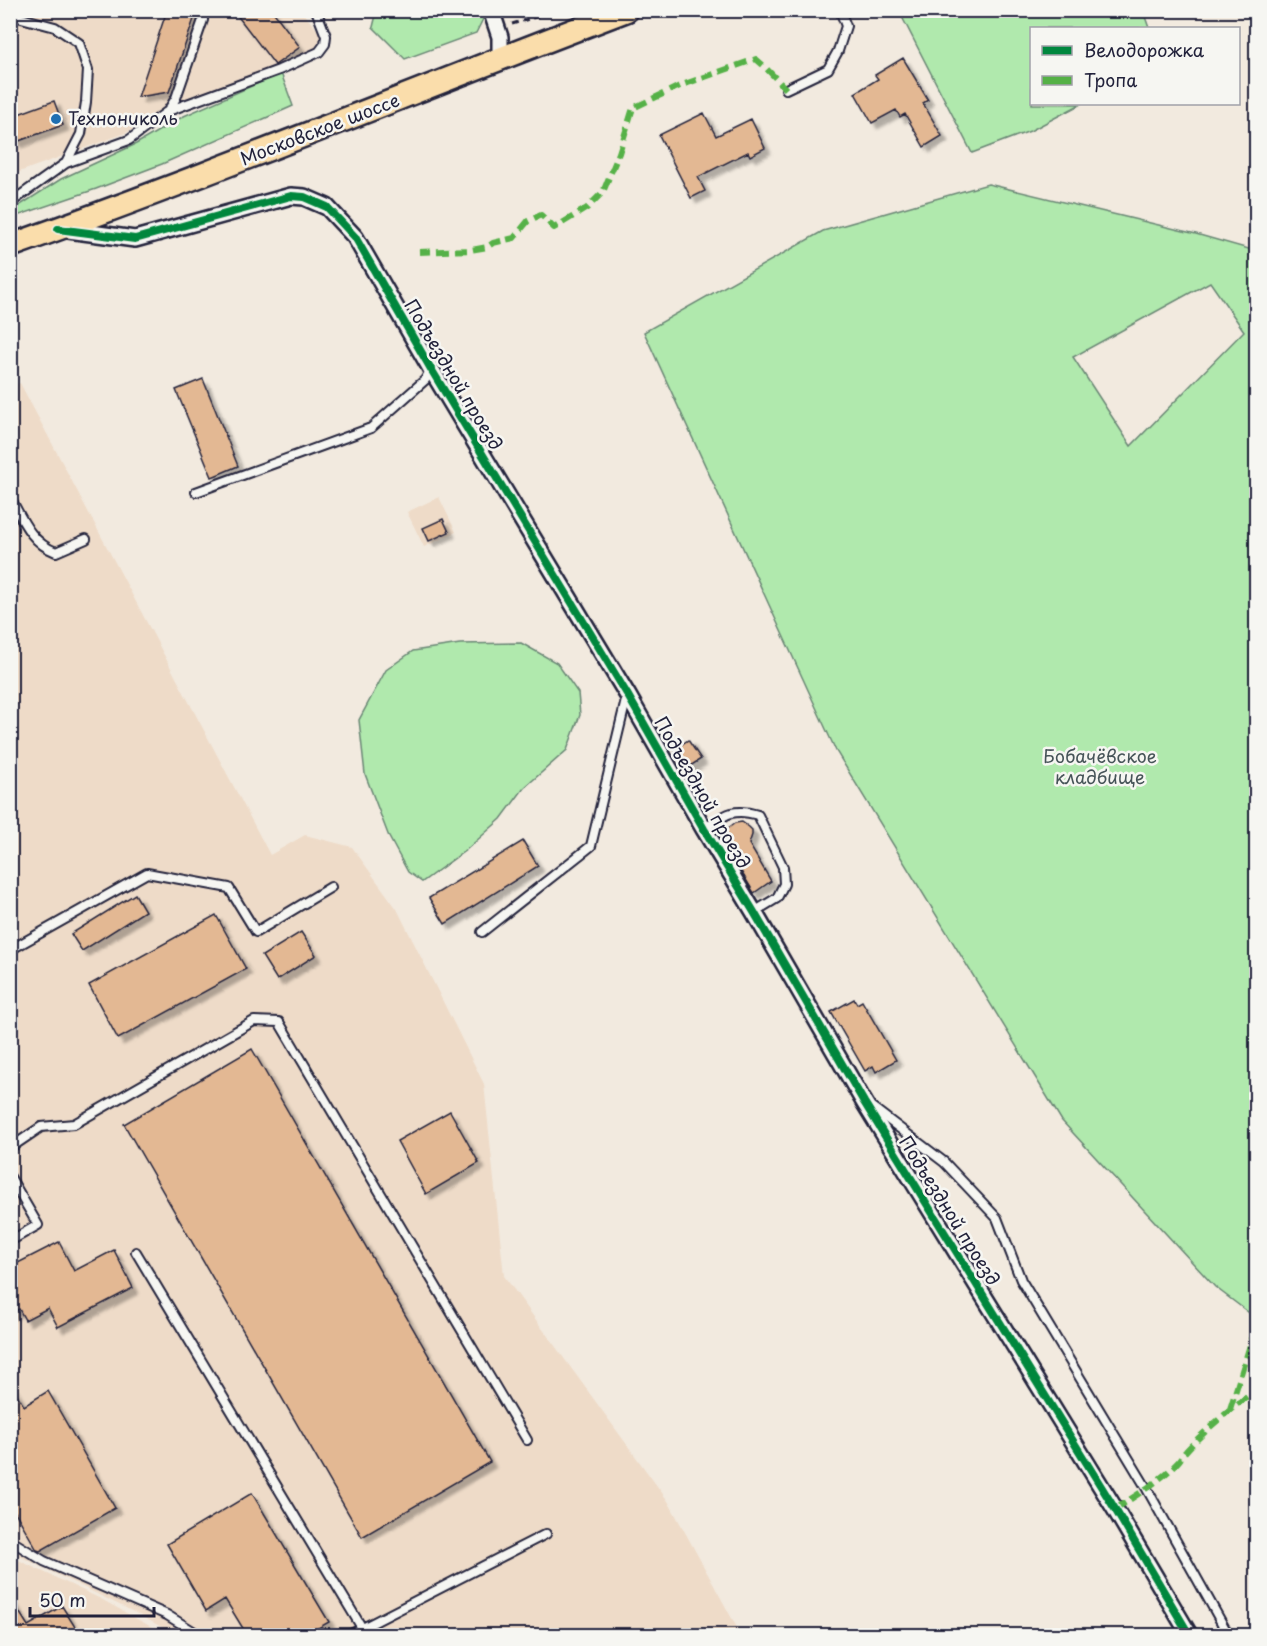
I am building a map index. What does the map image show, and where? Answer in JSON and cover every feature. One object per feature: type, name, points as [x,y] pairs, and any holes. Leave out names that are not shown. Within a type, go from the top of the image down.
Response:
[{"type":"main road","name":"Московское шоссе","points":[[10,246],[306,136],[627,10]]},
{"type":"street","points":[[491,10],[500,37],[500,59]]},
{"type":"street","name":"Подъездной проезд","points":[[58,229],[135,239],[291,196],[304,197],[327,207],[355,237],[431,369],[627,694],[864,1102],[1190,1635]]},
{"type":"lane","points":[[168,111],[176,98],[203,20],[203,10]]},
{"type":"lane","points":[[10,203],[66,163],[129,140],[168,111],[279,70],[319,52],[325,44],[326,36],[316,10]]},
{"type":"lane","points":[[786,89],[828,69],[838,51],[846,26],[840,10]]},
{"type":"lane","points":[[10,15],[56,27],[79,43],[88,70],[86,102],[81,134],[66,163]]},
{"type":"lane","points":[[196,492],[371,428],[425,380],[431,369]]},
{"type":"lane","points":[[10,497],[30,534],[45,548],[56,552],[86,539]]},
{"type":"lane","points":[[482,932],[591,846],[627,694]]},
{"type":"lane","points":[[704,829],[730,812],[748,812],[758,815],[783,867],[784,884],[777,898],[754,912]]},
{"type":"lane","points":[[10,950],[147,873],[229,888],[256,932],[331,887]]},
{"type":"lane","points":[[10,1148],[41,1127],[74,1124],[254,1021],[279,1022],[527,1440]]},
{"type":"lane","points":[[864,1102],[944,1162],[997,1218],[1021,1280],[1147,1489],[1229,1635]]},
{"type":"lane","points":[[10,1177],[38,1225],[10,1241]]},
{"type":"lane","points":[[136,1252],[362,1628]]},
{"type":"lane","points":[[347,1635],[546,1534]]},
{"type":"lane","points":[[10,1540],[44,1561],[167,1616],[201,1635]]},
{"type":"path","points":[[505,24],[515,24],[559,10]]},
{"type":"shaded area","points":[[11,11],[301,11],[321,34],[318,47],[123,134],[11,175]]},
{"type":"shaded area","points":[[20,383],[270,855],[305,835],[352,847],[397,909],[484,1084],[504,1276],[668,1501],[741,1635],[176,1635],[11,1552],[10,386]]},
{"type":"shaded area","points":[[439,497],[456,532],[424,547],[407,512]]},
{"type":"shaded area","points":[[16,1559],[101,1599],[166,1635],[11,1635],[10,1563]]},
{"type":"green space","points":[[377,11],[480,11],[483,19],[476,33],[405,59],[373,27]]},
{"type":"green space","points":[[903,11],[1143,11],[1149,27],[1030,27],[1030,105],[1079,105],[1030,131],[972,153],[900,13]]},
{"type":"green space","points":[[281,73],[293,106],[162,164],[11,218],[11,211],[61,179],[136,144],[184,116]]},
{"type":"green space","name":"Бобачёвское кладбище","points":[[988,184],[1196,234],[1256,251],[1256,1318],[1215,1287],[1062,1121],[836,751],[644,332],[823,231]],"holes":[[[1210,282],[1244,331],[1131,446],[1073,357]]]},
{"type":"green space","points":[[521,643],[557,663],[578,693],[580,715],[567,750],[524,788],[501,819],[466,850],[422,882],[408,872],[389,837],[365,774],[359,720],[386,670],[413,651],[460,644]]},
{"type":"building","points":[[167,10],[189,10],[196,13],[169,92],[138,97]]},
{"type":"building","points":[[233,10],[272,10],[300,47],[275,65]]},
{"type":"building","points":[[903,58],[928,100],[923,103],[942,136],[924,147],[905,114],[900,117],[896,110],[872,123],[855,93],[878,79],[875,75]]},
{"type":"building","points":[[54,101],[63,125],[16,142],[10,125],[10,117]]},
{"type":"building","points":[[704,113],[716,136],[751,119],[765,148],[750,156],[748,152],[698,177],[705,191],[691,198],[659,135]]},
{"type":"building","points":[[203,379],[238,466],[212,477],[176,390]]},
{"type":"building","points":[[443,519],[449,532],[429,541],[423,528]]},
{"type":"building","points":[[688,740],[701,759],[687,768],[675,749]]},
{"type":"building","points":[[742,822],[752,830],[749,844],[771,881],[754,893],[719,835],[735,823]]},
{"type":"building","points":[[523,841],[538,866],[445,924],[429,898]]},
{"type":"building","points":[[135,894],[145,911],[82,951],[71,934]]},
{"type":"building","points":[[216,915],[246,969],[118,1039],[89,985]]},
{"type":"building","points":[[301,932],[316,955],[277,980],[262,956]]},
{"type":"building","points":[[854,999],[857,1004],[862,1001],[896,1060],[876,1072],[873,1066],[865,1071],[831,1012]]},
{"type":"building","points":[[252,1049],[490,1462],[362,1537],[124,1124]]},
{"type":"building","points":[[450,1111],[479,1163],[426,1194],[397,1141]]},
{"type":"building","points":[[59,1242],[74,1271],[114,1250],[133,1288],[58,1327],[48,1308],[25,1320],[19,1309],[10,1314],[10,1267]]},
{"type":"building","points":[[10,1383],[24,1406],[48,1391],[115,1508],[40,1551],[37,1550],[10,1503]]},
{"type":"building","points":[[252,1493],[329,1622],[306,1635],[247,1635],[225,1599],[206,1611],[167,1544]]},
{"type":"building","points":[[10,1597],[28,1626],[62,1606],[80,1635],[10,1635]]},
{"type":"marked path","points":[[419,252],[471,250],[487,247],[493,243],[514,238],[528,221],[541,215],[554,228],[587,208],[603,192],[619,153],[633,108],[682,85],[756,59],[786,89]]},
{"type":"marked path","points":[[1230,1409],[1256,1326]]},
{"type":"marked path","points":[[1115,1509],[1164,1475],[1202,1434],[1256,1390]]},
{"type":"cycle path","points":[[58,229],[135,239],[291,196],[304,197],[327,207],[355,237],[431,369],[627,694],[864,1102],[1115,1509],[1190,1636]]},
{"type":"place","name":"Технониколь","points":[[56,119]]}]
